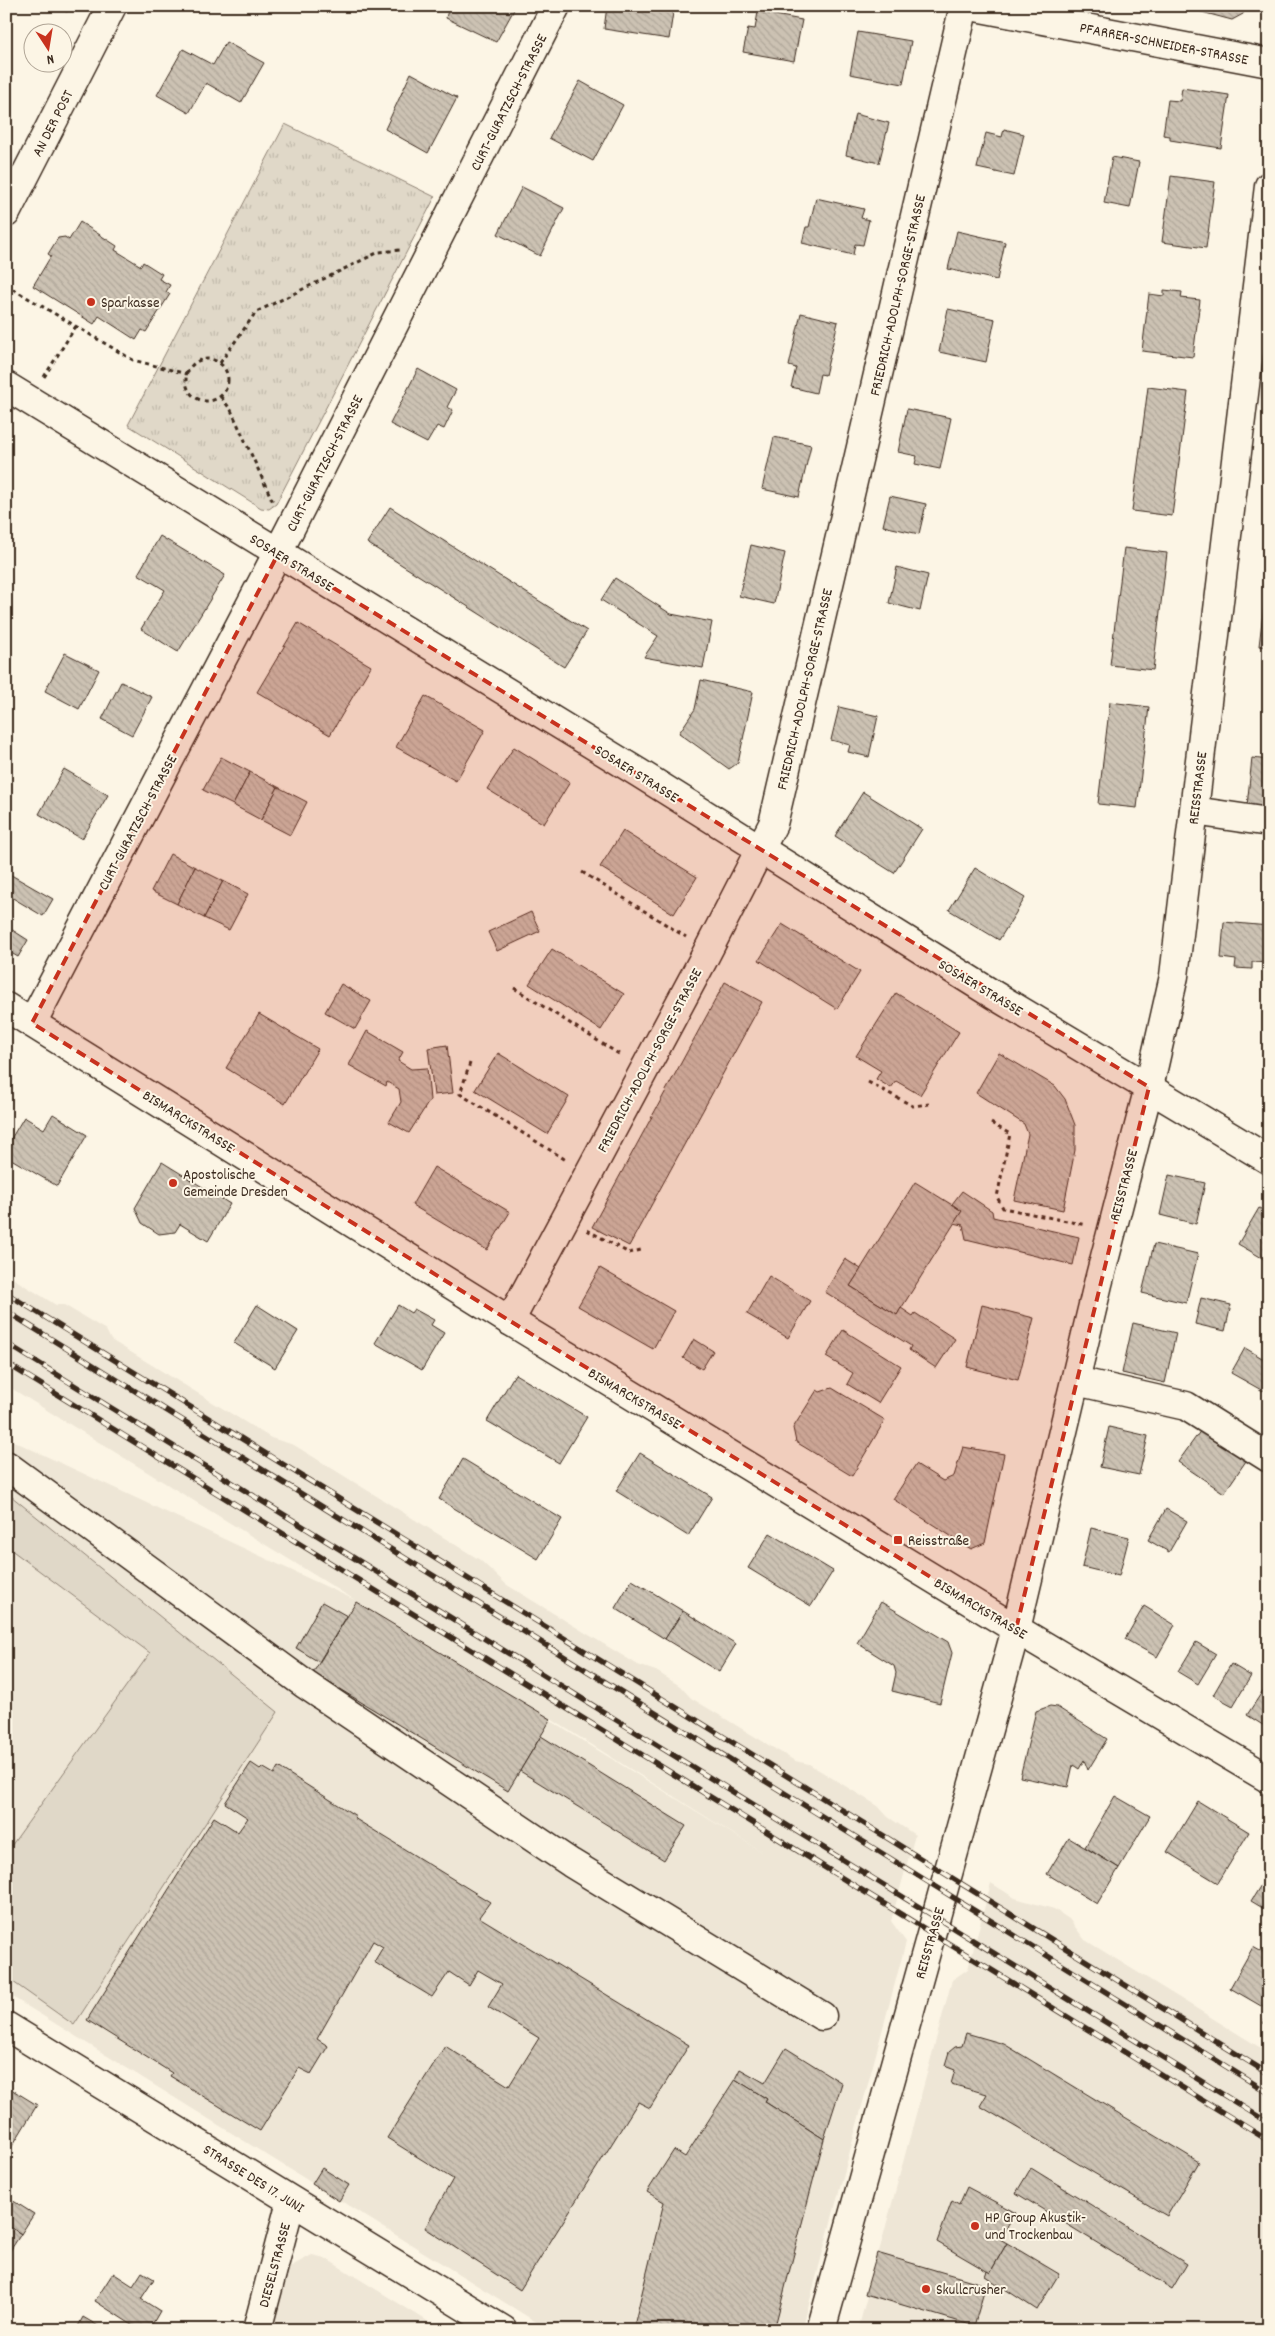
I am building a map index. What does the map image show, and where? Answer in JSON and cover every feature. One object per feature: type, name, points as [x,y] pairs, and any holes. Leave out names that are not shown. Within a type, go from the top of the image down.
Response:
[{"type":"street","name":"AN DER POST","points":[[6,214],[112,6]]},
{"type":"street","name":"CURT-GURATZSCH-STRASSE","points":[[32,1023],[284,542],[556,6]]},
{"type":"street","name":"FRIEDRICH-ADOLPH-SORGE-STRASSE","points":[[510,1321],[761,851],[773,824],[964,6]]},
{"type":"street","name":"PFARRER-SCHNEIDER-STRASSE","points":[[970,6],[1269,63]]},
{"type":"street","name":"REISSTRASSE","points":[[821,2330],[1016,1629],[1111,1230],[1149,1087],[1174,976],[1269,186]]},
{"type":"street","name":"SOSAER STRASSE","points":[[6,386],[284,542],[761,851],[1269,1160]]},
{"type":"street","points":[[1194,811],[1269,822]]},
{"type":"street","name":"BISMARCKSTRASSE","points":[[6,1008],[510,1321],[1016,1629],[1269,1780]]},
{"type":"street","points":[[1076,1381],[1186,1406],[1269,1458]]},
{"type":"street","points":[[6,1465],[306,1685],[571,1863],[822,2016]]},
{"type":"street","name":"STRASSE DES 17. JUNI","points":[[6,2026],[502,2330]]},
{"type":"street","name":"DIESELSTRASSE","points":[[256,2330],[291,2201]]},
{"type":"path","points":[[220,363],[256,312],[379,252],[433,247]]},
{"type":"path","points":[[6,285],[133,360],[187,374]]},
{"type":"path","points":[[30,400],[76,326]]},
{"type":"path","points":[[207,359],[220,363],[228,373],[229,380],[228,386],[221,397],[208,402],[195,398],[187,388],[187,374],[190,368],[200,360],[207,359]]},
{"type":"path","points":[[221,397],[231,410],[266,490],[284,542]]},
{"type":"path","points":[[582,872],[708,951]]},
{"type":"path","points":[[514,988],[643,1070]]},
{"type":"path","points":[[470,1063],[460,1094],[588,1174]]},
{"type":"path","points":[[868,1082],[913,1106],[929,1104]]},
{"type":"path","points":[[991,1123],[1010,1134],[996,1197],[1003,1208],[1111,1230]]},
{"type":"path","points":[[564,1218],[629,1253],[641,1250]]},
{"type":"highlighted area","points":[[278,554],[1149,1087],[1016,1629],[510,1321],[32,1023]]},
{"type":"shaded area","points":[[6,1274],[56,1305],[64,1305],[106,1330],[111,1340],[271,1438],[294,1445],[480,1560],[507,1585],[638,1665],[656,1671],[680,1686],[691,1698],[795,1761],[809,1764],[878,1806],[888,1817],[915,1835],[891,1921],[906,1942],[802,2330],[549,2330],[6,1993],[7,1438],[355,1600],[6,1385]],"holes":[[[433,1648],[551,1719],[770,1857]]]},
{"type":"shaded area","points":[[991,1883],[1015,1898],[1054,1909],[1069,1919],[1085,1940],[1269,2053],[1269,2330],[858,2330],[952,1980],[968,1969]]},
{"type":"shaded area","points":[[312,2255],[325,2258],[442,2330],[270,2330],[284,2270]]},
{"type":"green space","points":[[285,124],[435,197],[276,504],[269,509],[261,508],[128,425]]},
{"type":"green space","points":[[6,1492],[278,1712],[74,2025],[6,1977],[6,1853],[150,1653],[6,1546]]},
{"type":"building","points":[[56,6],[70,6],[67,12]]},
{"type":"building","points":[[449,6],[516,6],[496,42],[446,18]]},
{"type":"building","points":[[607,6],[674,6],[669,39],[604,29]]},
{"type":"building","points":[[1179,6],[1245,6],[1243,14],[1232,20]]},
{"type":"building","points":[[758,12],[802,20],[794,61],[743,52],[748,28],[755,29]]},
{"type":"building","points":[[858,32],[911,41],[903,84],[850,74]]},
{"type":"building","points":[[226,42],[264,63],[241,103],[206,83],[189,113],[157,95],[183,49],[213,65]]},
{"type":"building","points":[[411,73],[457,98],[428,153],[385,129]]},
{"type":"building","points":[[580,81],[623,105],[593,161],[549,138]]},
{"type":"building","points":[[1182,88],[1229,95],[1221,148],[1170,140],[1170,136],[1163,135],[1168,100],[1180,101]]},
{"type":"building","points":[[855,114],[889,123],[879,163],[846,155]]},
{"type":"building","points":[[1004,129],[1024,134],[1014,176],[977,168],[986,133],[1002,137]]},
{"type":"building","points":[[1112,157],[1139,162],[1130,208],[1104,203]]},
{"type":"building","points":[[1171,176],[1215,182],[1206,248],[1162,242]]},
{"type":"building","points":[[522,187],[564,208],[540,256],[498,234]]},
{"type":"building","points":[[816,198],[864,209],[861,218],[869,220],[863,245],[855,244],[853,255],[802,243],[806,227],[809,227]]},
{"type":"building","points":[[80,222],[117,246],[115,250],[141,266],[143,262],[162,274],[159,279],[170,285],[166,292],[170,294],[146,332],[142,330],[136,340],[99,316],[94,324],[33,286],[51,256],[48,254],[58,238],[65,237],[69,240]]},
{"type":"building","points":[[957,231],[1005,242],[997,280],[948,269]]},
{"type":"building","points":[[1164,290],[1182,292],[1181,298],[1200,300],[1193,357],[1142,351],[1149,294],[1164,296]]},
{"type":"building","points":[[948,309],[995,319],[986,362],[939,352]]},
{"type":"building","points":[[801,313],[838,322],[825,375],[820,374],[816,393],[791,387],[796,368],[789,366]]},
{"type":"building","points":[[418,369],[456,390],[447,407],[453,410],[444,429],[437,426],[427,443],[390,424]]},
{"type":"building","points":[[1148,387],[1188,392],[1172,516],[1132,511]]},
{"type":"building","points":[[907,409],[951,418],[940,469],[915,464],[917,456],[898,452]]},
{"type":"building","points":[[774,437],[811,445],[799,497],[762,489]]},
{"type":"building","points":[[890,496],[926,504],[919,534],[883,526]]},
{"type":"building","points":[[390,507],[587,631],[564,667],[367,543]]},
{"type":"building","points":[[160,536],[225,575],[178,652],[141,629],[165,590],[138,574]]},
{"type":"building","points":[[751,545],[785,553],[774,604],[739,596]]},
{"type":"building","points":[[1124,548],[1167,553],[1153,670],[1110,665]]},
{"type":"building","points":[[897,567],[928,575],[920,611],[889,603]]},
{"type":"building","points":[[615,578],[671,614],[712,622],[703,668],[644,657],[658,636],[601,600]]},
{"type":"building","points":[[1267,580],[1269,580],[1269,647],[1259,646]]},
{"type":"building","points":[[298,623],[371,666],[330,735],[257,692]]},
{"type":"building","points":[[65,653],[99,670],[79,709],[45,691]]},
{"type":"building","points":[[701,680],[753,692],[738,763],[729,769],[679,733],[695,709]]},
{"type":"building","points":[[121,682],[152,697],[132,735],[102,719]]},
{"type":"building","points":[[425,696],[485,730],[456,781],[396,747]]},
{"type":"building","points":[[1110,702],[1149,707],[1137,808],[1098,804]]},
{"type":"building","points":[[839,707],[878,716],[869,757],[848,752],[850,745],[831,740]]},
{"type":"building","points":[[514,747],[570,782],[544,824],[487,789]]},
{"type":"building","points":[[221,757],[250,772],[233,805],[203,790]]},
{"type":"building","points":[[1252,758],[1269,760],[1269,809],[1247,806]]},
{"type":"building","points":[[64,769],[108,795],[82,839],[39,814]]},
{"type":"building","points":[[250,772],[278,787],[261,820],[233,805]]},
{"type":"building","points":[[278,787],[307,802],[290,835],[261,820]]},
{"type":"building","points":[[863,792],[922,829],[894,873],[835,836]]},
{"type":"building","points":[[623,831],[697,877],[674,914],[600,867]]},
{"type":"building","points":[[170,854],[195,867],[177,904],[151,891]]},
{"type":"building","points":[[195,867],[223,881],[204,918],[177,904]]},
{"type":"building","points":[[975,868],[1025,898],[999,940],[949,910]]},
{"type":"building","points":[[6,872],[53,899],[43,916],[6,894]]},
{"type":"building","points":[[223,881],[248,894],[229,930],[204,918]]},
{"type":"building","points":[[531,912],[540,931],[497,951],[488,932]]},
{"type":"building","points":[[1224,922],[1269,926],[1269,963],[1252,962],[1252,969],[1235,968],[1236,960],[1221,958]]},
{"type":"building","points":[[782,924],[860,972],[837,1009],[759,960]]},
{"type":"building","points":[[6,926],[28,940],[18,957],[6,950]]},
{"type":"building","points":[[552,949],[624,994],[601,1030],[529,984]]},
{"type":"building","points":[[725,982],[762,1002],[629,1246],[592,1227]]},
{"type":"building","points":[[341,984],[371,1001],[355,1029],[325,1012]]},
{"type":"building","points":[[896,993],[959,1032],[920,1095],[896,1081],[891,1088],[876,1079],[881,1071],[856,1056]]},
{"type":"building","points":[[259,1014],[318,1049],[285,1104],[226,1068]]},
{"type":"building","points":[[367,1031],[403,1052],[398,1061],[411,1069],[427,1068],[430,1100],[409,1133],[389,1122],[401,1102],[399,1089],[387,1082],[386,1086],[349,1065]]},
{"type":"building","points":[[447,1045],[453,1093],[434,1095],[428,1048]]},
{"type":"building","points":[[498,1053],[569,1097],[547,1134],[475,1090]]},
{"type":"building","points":[[999,1053],[1055,1086],[1065,1099],[1075,1125],[1075,1150],[1063,1210],[1014,1200],[1028,1134],[1024,1124],[976,1093]]},
{"type":"building","points":[[53,1114],[87,1135],[57,1186],[6,1156],[6,1147],[24,1117],[44,1129]]},
{"type":"building","name":"Apostolische Gemeinde Dresden","points":[[162,1162],[230,1204],[208,1241],[180,1224],[175,1232],[159,1234],[142,1223],[135,1208]]},
{"type":"building","points":[[434,1167],[510,1212],[487,1250],[412,1205]]},
{"type":"building","points":[[1169,1175],[1205,1183],[1196,1224],[1160,1215]]},
{"type":"building","points":[[915,1182],[962,1211],[897,1315],[850,1286]]},
{"type":"building","points":[[962,1191],[992,1211],[993,1217],[1079,1237],[1073,1265],[966,1239],[963,1225],[954,1223],[962,1211],[952,1204]]},
{"type":"building","points":[[1259,1208],[1269,1213],[1269,1262],[1238,1244]]},
{"type":"building","points":[[1154,1244],[1198,1254],[1186,1303],[1142,1293]]},
{"type":"building","points":[[845,1259],[861,1269],[850,1286],[897,1315],[901,1308],[913,1316],[915,1313],[955,1339],[936,1368],[909,1350],[911,1346],[825,1292]]},
{"type":"building","points":[[600,1268],[674,1311],[653,1349],[578,1306]]},
{"type":"building","points":[[769,1276],[810,1301],[788,1338],[747,1314]]},
{"type":"building","points":[[1201,1298],[1231,1305],[1225,1331],[1195,1324]]},
{"type":"building","points":[[257,1305],[298,1331],[275,1368],[234,1343]]},
{"type":"building","points":[[398,1305],[411,1313],[414,1309],[434,1320],[431,1325],[444,1333],[422,1370],[375,1343]]},
{"type":"building","points":[[982,1305],[1034,1318],[1018,1380],[967,1367]]},
{"type":"building","points":[[1133,1323],[1176,1333],[1165,1383],[1122,1373]]},
{"type":"building","points":[[843,1330],[901,1366],[878,1403],[847,1384],[853,1373],[826,1357]]},
{"type":"building","points":[[694,1339],[713,1351],[702,1369],[683,1358]]},
{"type":"building","points":[[1245,1348],[1269,1362],[1269,1382],[1263,1391],[1231,1373]]},
{"type":"building","points":[[515,1374],[587,1417],[559,1463],[487,1421]]},
{"type":"building","points":[[832,1388],[885,1420],[852,1476],[796,1442],[793,1428],[817,1390],[820,1392]]},
{"type":"building","points":[[1109,1427],[1148,1436],[1139,1475],[1100,1467]]},
{"type":"building","points":[[1201,1430],[1246,1461],[1224,1493],[1178,1462]]},
{"type":"building","points":[[963,1447],[1004,1454],[985,1543],[971,1549],[893,1499],[916,1464],[943,1481],[954,1476]]},
{"type":"building","points":[[640,1453],[712,1497],[688,1536],[616,1491]]},
{"type":"building","points":[[463,1459],[562,1519],[538,1559],[439,1499]]},
{"type":"building","points":[[1166,1509],[1187,1521],[1169,1552],[1148,1540]]},
{"type":"building","points":[[1091,1528],[1129,1537],[1119,1576],[1082,1567]]},
{"type":"building","points":[[770,1533],[833,1571],[811,1606],[748,1568]]},
{"type":"building","points":[[632,1580],[683,1611],[665,1639],[615,1608]]},
{"type":"building","points":[[322,1602],[347,1616],[319,1662],[296,1648]]},
{"type":"building","points":[[356,1602],[551,1719],[508,1791],[313,1673]]},
{"type":"building","points":[[881,1602],[948,1642],[952,1653],[940,1703],[892,1691],[896,1673],[894,1666],[857,1643]]},
{"type":"building","points":[[1144,1606],[1175,1625],[1157,1657],[1125,1639]]},
{"type":"building","points":[[683,1611],[736,1644],[719,1672],[665,1639]]},
{"type":"building","points":[[1196,1642],[1216,1654],[1198,1684],[1178,1672]]},
{"type":"building","points":[[1231,1664],[1251,1676],[1233,1706],[1213,1695]]},
{"type":"building","points":[[1266,1686],[1269,1687],[1269,1729],[1247,1715]]},
{"type":"building","points":[[1050,1706],[1057,1707],[1107,1739],[1088,1770],[1084,1760],[1079,1769],[1073,1765],[1068,1787],[1020,1777],[1036,1711]]},
{"type":"building","points":[[541,1736],[686,1826],[664,1860],[520,1771]]},
{"type":"building","points":[[251,1763],[260,1769],[262,1767],[274,1774],[278,1767],[356,1816],[354,1818],[490,1902],[479,1917],[689,2045],[650,2108],[638,2102],[520,2290],[425,2228],[453,2179],[387,2138],[445,2046],[509,2086],[539,2038],[488,2007],[502,1984],[478,1970],[469,1985],[449,1972],[432,1997],[374,1962],[383,1947],[373,1941],[317,2039],[328,2046],[311,2074],[299,2068],[260,2131],[170,2076],[172,2073],[87,2020],[214,1817],[238,1832],[248,1818],[225,1803]]},
{"type":"building","points":[[1115,1796],[1150,1816],[1119,1868],[1085,1847]]},
{"type":"building","points":[[1198,1801],[1249,1832],[1218,1883],[1167,1852]]},
{"type":"building","points":[[1069,1838],[1119,1868],[1097,1904],[1047,1874]]},
{"type":"building","points":[[1269,1872],[1269,1920],[1263,1916],[1266,1910],[1251,1901]]},
{"type":"building","points":[[1253,1947],[1269,1956],[1268,2010],[1230,1988]]},
{"type":"building","points":[[1269,2013],[1269,2027],[1263,2023]]},
{"type":"building","points":[[966,2033],[1004,2044],[1199,2162],[1167,2216],[980,2106],[987,2094],[951,2084],[955,2070],[945,2065],[949,2052],[955,2047],[962,2046]]},
{"type":"building","points":[[786,2048],[842,2083],[824,2139],[765,2102],[767,2099],[735,2079],[740,2069],[765,2083]]},
{"type":"building","points":[[735,2079],[767,2099],[765,2102],[824,2139],[774,2330],[633,2330],[664,2202],[647,2192],[674,2150],[685,2157]]},
{"type":"building","points":[[6,2086],[37,2105],[11,2148],[6,2147]]},
{"type":"building","points":[[322,2168],[349,2185],[339,2201],[312,2184]]},
{"type":"building","points":[[1031,2168],[1187,2264],[1172,2289],[1016,2193]]},
{"type":"building","name":"HP Group Akustik- und Trockenbau","points":[[967,2187],[1016,2213],[1000,2239],[1007,2243],[990,2273],[937,2242],[952,2201],[959,2205]]},
{"type":"building","points":[[7,2197],[34,2214],[21,2234],[6,2224]]},
{"type":"building","points":[[6,2224],[21,2234],[6,2257]]},
{"type":"building","points":[[1007,2243],[1059,2274],[1037,2310],[985,2276],[987,2271],[990,2273]]},
{"type":"building","name":"Skullcrusher","points":[[877,2253],[986,2285],[974,2326],[865,2294]]},
{"type":"building","points":[[142,2272],[154,2279],[141,2299],[160,2311],[149,2330],[140,2330],[95,2301],[113,2273],[133,2286]]},
{"type":"building","points":[[83,2317],[105,2330],[76,2330]]},
{"type":"railway","points":[[6,1293],[1269,2074]]},
{"type":"railway","points":[[6,1311],[1269,2093]]},
{"type":"railway","points":[[6,1343],[1269,2123]]},
{"type":"railway","points":[[6,1363],[1269,2141]]},
{"type":"place","name":"Sparkasse","points":[[91,302]]},
{"type":"place","name":"Apostolische Gemeinde Dresden","points":[[173,1183]]},
{"type":"place","name":"Reisstraße","points":[[898,1540]]},
{"type":"place","name":"HP Group Akustik- und Trockenbau","points":[[975,2226]]},
{"type":"place","name":"Skullcrusher","points":[[926,2289]]}]
